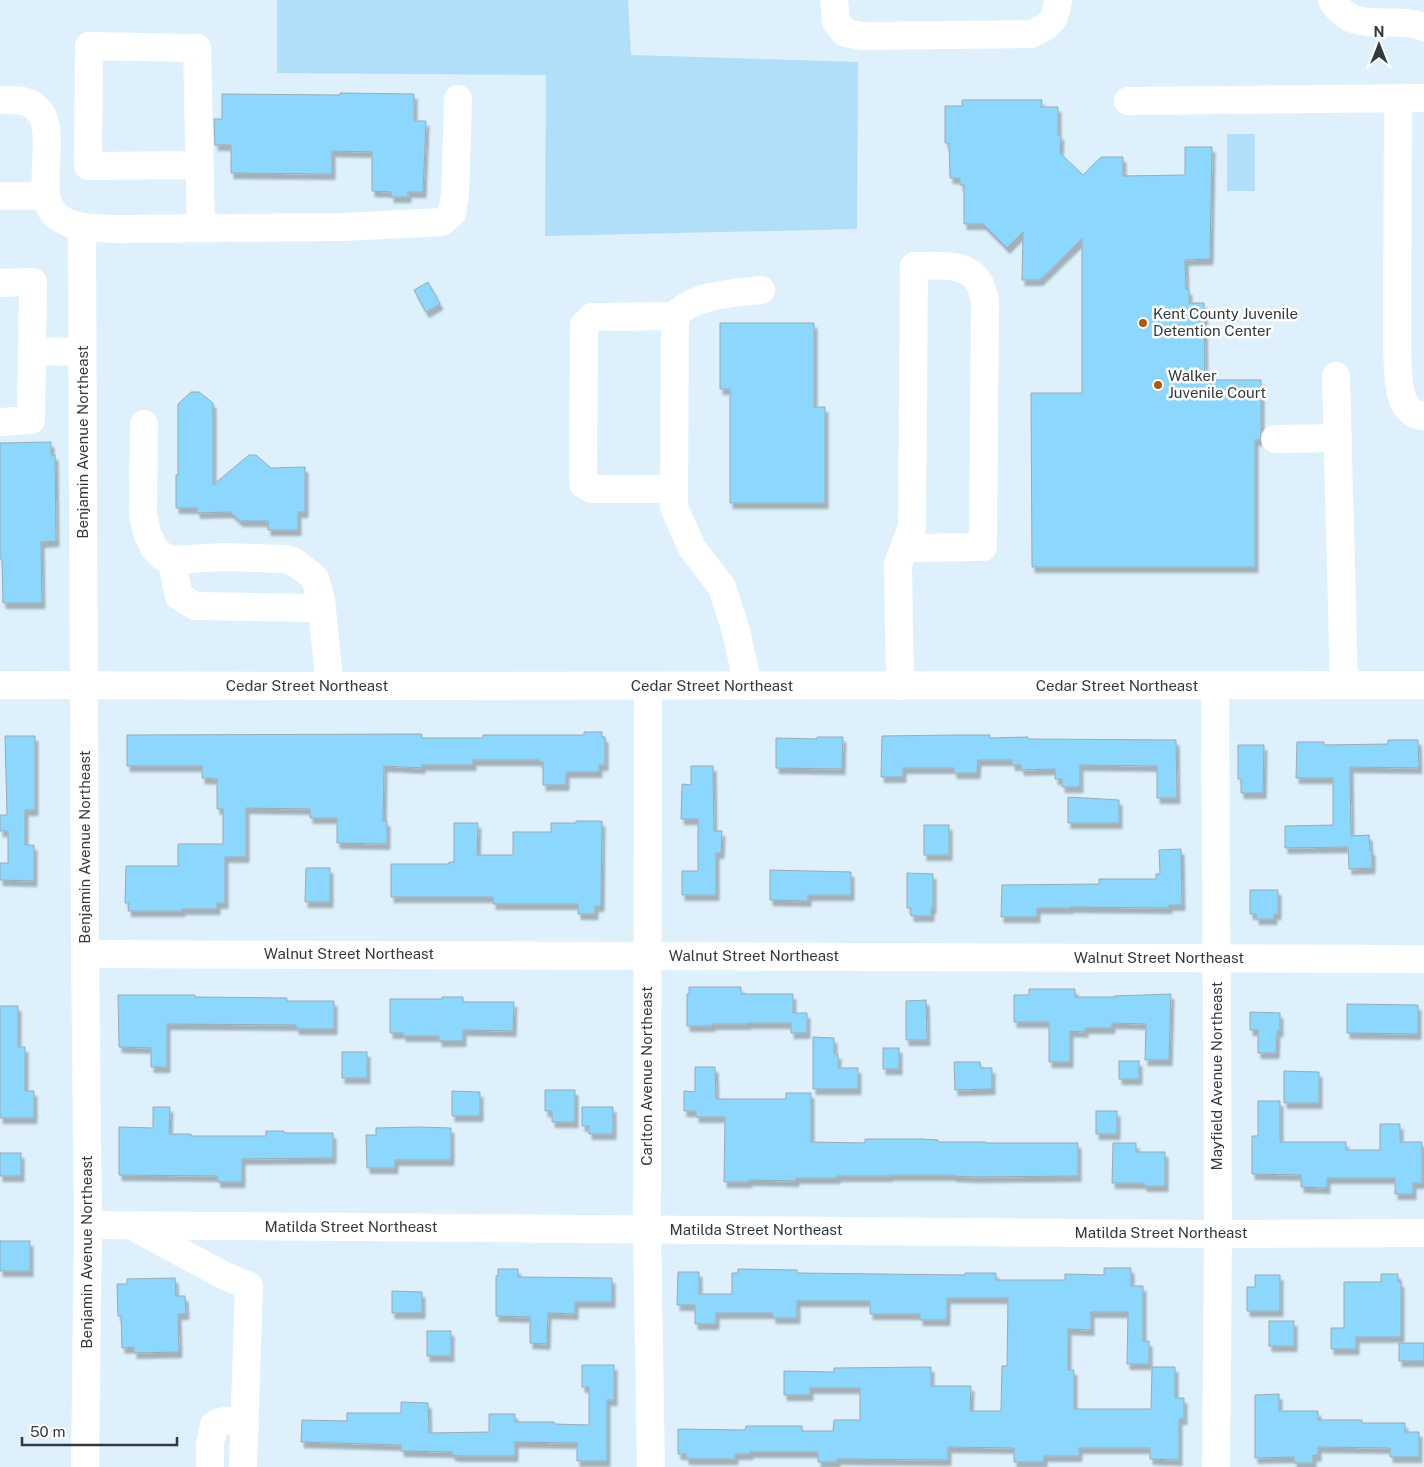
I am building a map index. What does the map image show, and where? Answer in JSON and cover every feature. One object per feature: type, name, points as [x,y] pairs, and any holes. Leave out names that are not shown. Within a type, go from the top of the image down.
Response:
[{"type":"street","points":[[834,0],[836,21],[845,33],[862,36],[1031,34],[1047,27],[1056,14],[1058,0]]},
{"type":"street","points":[[1332,0],[1345,16],[1356,21],[1412,23],[1424,27]]},
{"type":"street","points":[[199,165],[88,166],[89,46],[197,48],[201,228]]},
{"type":"street","points":[[0,100],[23,101],[36,107],[44,118],[47,130],[46,196],[50,210],[60,219],[82,227],[117,229],[344,227],[442,222],[452,213],[455,195],[458,99]]},
{"type":"street","points":[[1128,101],[1411,99],[1397,349],[1399,387],[1404,401],[1414,413],[1424,416]]},
{"type":"street","points":[[0,196],[46,196]]},
{"type":"street","name":"Benjamin Avenue Northeast","points":[[82,227],[88,1225],[85,1467]]},
{"type":"street","points":[[900,686],[898,564],[912,527],[914,266],[961,268],[973,275],[980,285],[985,300],[983,547],[905,548]]},
{"type":"street","points":[[0,283],[34,282],[31,420],[0,422]]},
{"type":"street","points":[[674,489],[591,489],[583,484],[584,325],[592,318],[674,316],[690,303],[731,293],[761,290]]},
{"type":"street","points":[[674,316],[674,507],[692,548],[722,587],[736,631],[748,686]]},
{"type":"street","points":[[32,351],[82,352]]},
{"type":"street","points":[[1336,376],[1344,684]]},
{"type":"street","points":[[144,424],[143,515],[147,533],[154,548],[162,556],[171,560],[224,557],[293,561],[315,578],[321,608],[330,686]]},
{"type":"street","points":[[1275,439],[1338,438]]},
{"type":"street","points":[[171,560],[180,596],[195,606],[321,608]]},
{"type":"street","name":"Cedar Street Northeast","points":[[0,685],[1424,685]]},
{"type":"street","name":"Carlton Avenue Northeast","points":[[648,686],[646,955],[647,1229],[651,1467]]},
{"type":"street","name":"Mayfield Avenue Northeast","points":[[1214,686],[1218,1234],[1216,1467]]},
{"type":"street","name":"Walnut Street Northeast","points":[[85,954],[1424,959]]},
{"type":"street","name":"Matilda Street Northeast","points":[[88,1225],[1218,1234],[1424,1233]]},
{"type":"street","points":[[131,1225],[225,1276],[249,1286],[243,1467]]},
{"type":"street","points":[[210,1467],[210,1444],[214,1425],[219,1421],[232,1421],[239,1423],[245,1428]]},
{"type":"shaded area","points":[[277,0],[628,0],[631,55],[858,62],[857,229],[545,236],[546,75],[277,73]]},
{"type":"shaded area","points":[[1227,134],[1255,134],[1255,191],[1227,191]]},
{"type":"building","points":[[340,93],[414,94],[414,121],[426,121],[423,192],[408,192],[408,197],[391,197],[391,192],[372,191],[372,152],[332,151],[332,174],[231,173],[231,145],[215,145],[214,119],[222,119],[222,94],[340,95]]},
{"type":"building","name":"Kent County Juvenile Detention Center","points":[[962,100],[1042,100],[1041,107],[1058,107],[1058,135],[1061,135],[1060,153],[1083,175],[1101,157],[1123,157],[1123,176],[1185,175],[1185,147],[1212,147],[1210,259],[1185,260],[1186,289],[1189,290],[1189,303],[1204,303],[1205,380],[1261,380],[1261,432],[1260,440],[1255,440],[1255,567],[1032,567],[1031,393],[1082,393],[1082,239],[1040,280],[1022,280],[1023,232],[1007,248],[983,224],[964,224],[964,185],[960,185],[960,178],[950,178],[949,143],[945,143],[945,106],[962,106]]},
{"type":"building","points":[[428,282],[440,304],[426,312],[414,290]]},
{"type":"building","points":[[720,323],[814,323],[814,407],[825,407],[825,503],[730,503],[730,389],[720,389]]},
{"type":"building","points":[[191,392],[199,392],[213,403],[213,485],[249,455],[256,455],[271,468],[305,467],[305,512],[298,512],[298,530],[268,530],[268,521],[240,521],[230,512],[197,513],[197,508],[176,508],[178,404]]},
{"type":"building","points":[[51,442],[51,455],[55,455],[56,541],[41,542],[42,603],[3,603],[2,559],[0,559],[0,443]]},
{"type":"building","points":[[584,732],[602,732],[602,737],[605,737],[605,765],[599,765],[599,772],[566,772],[566,785],[543,785],[543,762],[539,762],[539,760],[473,760],[473,765],[422,765],[422,768],[384,766],[383,821],[387,821],[387,844],[337,843],[337,818],[310,818],[310,809],[246,808],[246,857],[225,857],[225,903],[217,903],[217,909],[128,911],[129,903],[125,903],[126,866],[178,866],[178,844],[223,844],[223,809],[217,809],[217,779],[202,778],[202,766],[127,766],[127,735],[422,734],[422,738],[483,738],[483,735],[584,735]]},
{"type":"building","points":[[990,735],[990,738],[1176,740],[1177,798],[1157,798],[1157,766],[1080,765],[1080,787],[1062,787],[1062,779],[1055,779],[1055,769],[1021,770],[1021,765],[1012,765],[1012,760],[978,760],[977,773],[954,773],[954,768],[903,768],[903,777],[881,777],[882,736]]},
{"type":"building","points":[[5,736],[35,736],[35,810],[25,810],[25,845],[34,845],[34,881],[0,880],[0,863],[8,863],[8,831],[0,831],[0,815],[7,815]]},
{"type":"building","points":[[817,737],[843,737],[842,769],[776,768],[776,738],[817,739]]},
{"type":"building","points":[[1388,740],[1418,740],[1419,768],[1350,767],[1351,836],[1369,835],[1370,850],[1372,850],[1372,868],[1349,869],[1348,847],[1285,848],[1285,826],[1333,825],[1333,778],[1296,778],[1297,742],[1324,742],[1324,745],[1388,744]]},
{"type":"building","points":[[1238,745],[1264,745],[1263,793],[1241,793],[1241,779],[1238,779]]},
{"type":"building","points":[[691,766],[713,766],[714,831],[722,831],[721,853],[716,853],[716,895],[682,895],[682,871],[698,871],[698,819],[681,819],[682,784],[691,785]]},
{"type":"building","points":[[1068,797],[1119,800],[1119,823],[1068,823]]},
{"type":"building","points":[[576,821],[602,821],[601,906],[595,906],[595,914],[578,914],[578,904],[493,904],[493,897],[391,897],[391,864],[449,864],[449,862],[454,862],[454,823],[478,823],[477,855],[513,855],[513,832],[551,832],[551,823],[576,823]]},
{"type":"building","points":[[924,825],[949,825],[949,855],[924,855]]},
{"type":"building","points":[[1181,849],[1182,905],[1169,905],[1169,908],[1037,908],[1037,917],[1001,917],[1002,885],[1099,884],[1099,879],[1156,879],[1156,874],[1160,874],[1159,850]]},
{"type":"building","points":[[306,868],[330,868],[330,902],[305,902]]},
{"type":"building","points":[[770,870],[851,872],[851,895],[808,895],[808,901],[770,900]]},
{"type":"building","points":[[907,873],[933,874],[933,908],[931,908],[931,916],[911,916],[911,908],[907,908]]},
{"type":"building","points":[[1250,890],[1278,890],[1278,914],[1274,914],[1274,919],[1256,919],[1256,914],[1250,914]]},
{"type":"building","points":[[689,987],[741,987],[741,994],[793,994],[793,1013],[807,1013],[807,1033],[791,1033],[791,1023],[687,1026],[687,994],[689,994]]},
{"type":"building","points":[[1029,989],[1075,989],[1075,997],[1171,994],[1169,1060],[1145,1060],[1146,1024],[1112,1023],[1112,1028],[1085,1028],[1085,1032],[1070,1031],[1070,1062],[1049,1062],[1049,1022],[1014,1022],[1014,995],[1029,995]]},
{"type":"building","points":[[118,995],[195,995],[195,997],[287,998],[287,1001],[334,1001],[334,1029],[296,1029],[296,1025],[167,1024],[167,1067],[151,1067],[151,1048],[119,1047]]},
{"type":"building","points":[[442,997],[463,997],[463,1002],[514,1002],[513,1031],[463,1030],[463,1041],[439,1041],[439,1036],[403,1036],[403,1033],[390,1033],[390,999],[442,999]]},
{"type":"building","points":[[926,1000],[927,1040],[906,1040],[906,1001]]},
{"type":"building","points":[[1347,1004],[1418,1005],[1418,1034],[1347,1033]]},
{"type":"building","points":[[0,1006],[18,1006],[18,1047],[25,1047],[25,1091],[34,1091],[34,1118],[0,1118]]},
{"type":"building","points":[[1250,1012],[1280,1013],[1280,1031],[1277,1031],[1276,1053],[1258,1053],[1258,1030],[1250,1030]]},
{"type":"building","points":[[813,1037],[834,1038],[834,1054],[838,1054],[838,1068],[858,1068],[858,1089],[813,1089]]},
{"type":"building","points":[[883,1048],[899,1048],[899,1069],[883,1069]]},
{"type":"building","points":[[342,1052],[367,1052],[367,1078],[342,1078]]},
{"type":"building","points":[[1119,1061],[1139,1061],[1139,1079],[1119,1079]]},
{"type":"building","points":[[954,1062],[980,1062],[981,1068],[992,1068],[992,1089],[955,1090]]},
{"type":"building","points":[[695,1067],[715,1067],[716,1099],[786,1099],[786,1093],[811,1093],[811,1142],[865,1143],[865,1139],[921,1139],[938,1140],[938,1142],[1078,1143],[1078,1176],[975,1177],[890,1175],[796,1178],[796,1181],[749,1180],[749,1182],[724,1182],[725,1117],[696,1117],[696,1111],[684,1111],[684,1091],[695,1092]]},
{"type":"building","points":[[1284,1071],[1319,1072],[1319,1103],[1284,1103]]},
{"type":"building","points":[[545,1090],[575,1090],[575,1122],[552,1122],[552,1111],[545,1111]]},
{"type":"building","points":[[452,1091],[480,1092],[480,1116],[452,1116]]},
{"type":"building","points":[[1258,1101],[1280,1101],[1280,1142],[1346,1142],[1346,1150],[1380,1150],[1380,1124],[1400,1124],[1400,1142],[1422,1142],[1422,1183],[1413,1183],[1413,1194],[1395,1194],[1395,1178],[1327,1178],[1327,1188],[1301,1187],[1301,1175],[1252,1174],[1252,1136],[1258,1136]]},
{"type":"building","points":[[153,1107],[170,1107],[169,1134],[191,1134],[191,1136],[266,1136],[266,1131],[333,1133],[333,1158],[242,1159],[242,1182],[218,1182],[217,1176],[119,1175],[119,1127],[153,1128]]},
{"type":"building","points":[[582,1107],[613,1107],[613,1134],[589,1134],[589,1126],[582,1126]]},
{"type":"building","points":[[1096,1111],[1117,1111],[1117,1134],[1096,1134]]},
{"type":"building","points":[[376,1128],[451,1128],[451,1160],[395,1160],[395,1168],[367,1168],[366,1135],[376,1135]]},
{"type":"building","points":[[1113,1143],[1136,1143],[1136,1152],[1165,1152],[1165,1186],[1144,1186],[1144,1183],[1112,1183]]},
{"type":"building","points":[[0,1153],[21,1153],[21,1176],[0,1176]]},
{"type":"building","points":[[0,1241],[30,1241],[30,1271],[0,1271]]},
{"type":"building","points":[[1104,1268],[1131,1268],[1131,1286],[1143,1286],[1143,1341],[1149,1341],[1149,1364],[1127,1364],[1128,1312],[1091,1312],[1091,1330],[1068,1329],[1068,1370],[1074,1370],[1074,1409],[1151,1409],[1152,1367],[1175,1367],[1175,1398],[1184,1398],[1184,1419],[1179,1419],[1179,1460],[1150,1459],[1150,1448],[1079,1448],[1079,1456],[1044,1456],[1044,1462],[1014,1462],[1014,1448],[948,1447],[948,1460],[837,1459],[837,1462],[818,1462],[818,1452],[750,1452],[750,1454],[735,1454],[735,1459],[686,1459],[686,1454],[678,1454],[678,1429],[745,1430],[746,1426],[802,1426],[802,1431],[833,1431],[834,1420],[860,1420],[860,1388],[810,1388],[810,1395],[784,1395],[784,1371],[834,1372],[834,1368],[931,1367],[931,1386],[971,1386],[970,1411],[1001,1411],[1002,1366],[1007,1366],[1008,1298],[947,1298],[947,1320],[920,1320],[920,1314],[870,1314],[870,1301],[797,1301],[797,1318],[773,1318],[773,1313],[716,1313],[716,1324],[695,1324],[695,1305],[677,1305],[678,1272],[699,1272],[699,1294],[732,1294],[732,1273],[738,1273],[738,1269],[797,1270],[797,1273],[965,1275],[965,1273],[996,1273],[996,1280],[1065,1280],[1065,1274],[1104,1275]]},
{"type":"building","points":[[498,1269],[518,1269],[518,1277],[612,1278],[612,1302],[575,1302],[575,1314],[548,1313],[547,1344],[530,1343],[530,1317],[496,1316],[496,1276],[498,1276]]},
{"type":"building","points":[[1381,1274],[1398,1274],[1398,1282],[1401,1282],[1401,1337],[1356,1337],[1356,1349],[1331,1349],[1331,1328],[1344,1328],[1344,1282],[1381,1282]]},
{"type":"building","points":[[1255,1275],[1280,1275],[1280,1311],[1247,1311],[1247,1287],[1255,1287]]},
{"type":"building","points":[[175,1278],[176,1296],[185,1296],[186,1314],[178,1314],[179,1352],[134,1353],[134,1347],[122,1348],[117,1284],[127,1284],[127,1279]]},
{"type":"building","points":[[392,1291],[422,1292],[422,1313],[392,1313]]},
{"type":"building","points":[[1269,1321],[1294,1321],[1294,1346],[1269,1346]]},
{"type":"building","points":[[427,1331],[451,1331],[451,1356],[427,1356]]},
{"type":"building","points":[[1399,1343],[1424,1343],[1424,1361],[1399,1361]]},
{"type":"building","points":[[582,1365],[614,1365],[614,1400],[607,1400],[607,1461],[577,1461],[577,1443],[515,1442],[515,1456],[458,1456],[452,1455],[452,1452],[401,1451],[401,1445],[301,1442],[302,1420],[347,1421],[347,1413],[401,1413],[401,1402],[428,1403],[429,1433],[489,1432],[489,1414],[515,1414],[515,1422],[554,1422],[554,1424],[589,1425],[589,1387],[582,1387]]},
{"type":"building","points":[[1279,1394],[1279,1411],[1318,1411],[1318,1420],[1362,1420],[1362,1423],[1405,1423],[1405,1432],[1419,1432],[1419,1457],[1390,1457],[1390,1448],[1318,1447],[1318,1456],[1313,1455],[1313,1463],[1294,1463],[1294,1457],[1255,1458],[1255,1395]]},
{"type":"place","name":"Kent County Juvenile Detention Center","points":[[1143,323]]},
{"type":"place","name":"Walker Juvenile Court","points":[[1158,385]]}]
